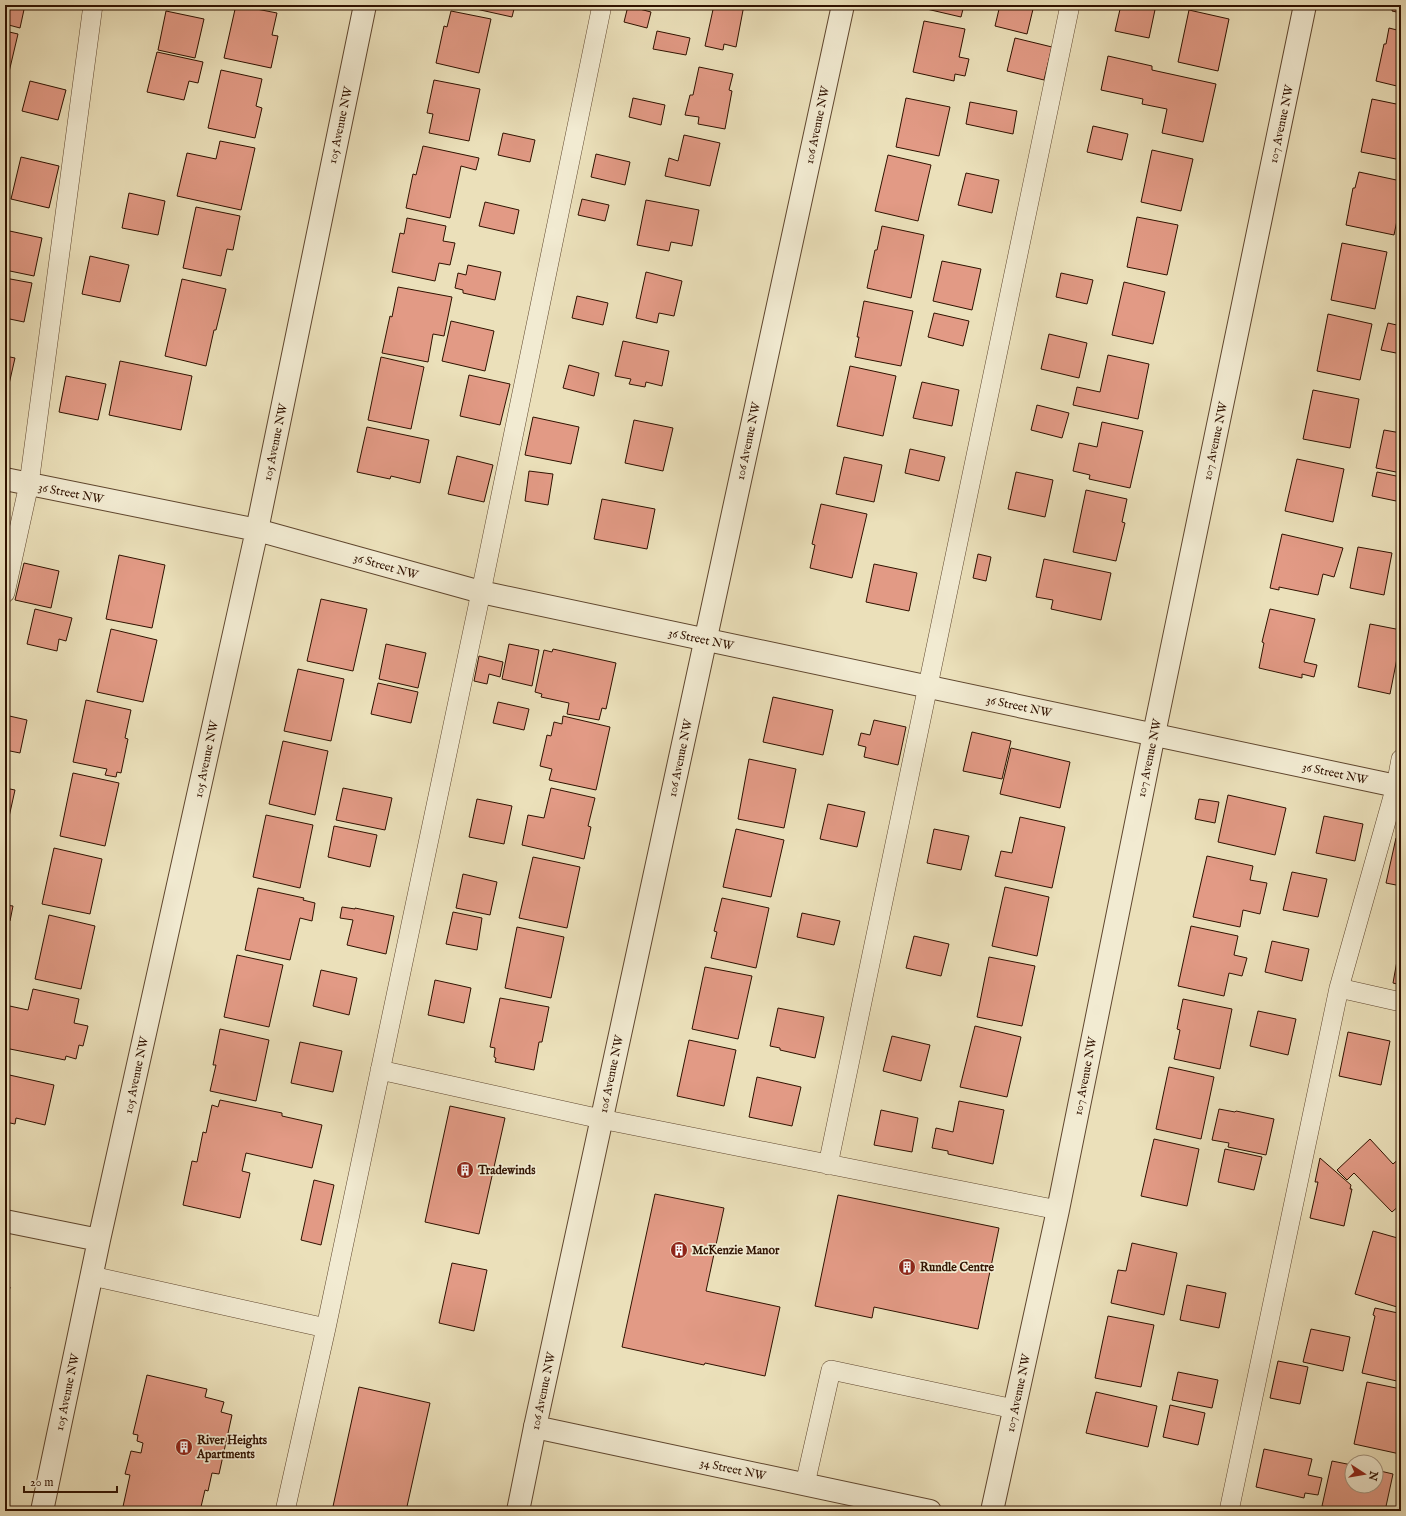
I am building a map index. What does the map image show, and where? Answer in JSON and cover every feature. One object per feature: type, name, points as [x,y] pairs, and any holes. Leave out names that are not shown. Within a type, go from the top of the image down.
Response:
[{"type":"street","name":"105 Avenue NW","points":[[42,1511],[92,1276],[257,530],[365,5]]},
{"type":"street","name":"106 Avenue NW","points":[[518,1511],[601,1118],[843,5]]},
{"type":"street","name":"107 Avenue NW","points":[[992,1511],[1058,1210],[1154,734],[1305,5]]},
{"type":"street","name":"36 Street NW","points":[[5,479],[257,530],[481,592],[1398,786]]},
{"type":"street","points":[[5,1221],[100,1240]]},
{"type":"street","name":"34 Street NW","points":[[535,1427],[930,1511]]},
{"type":"lane","points":[[5,593],[29,484],[94,5]]},
{"type":"lane","points":[[285,1511],[326,1328],[481,592],[602,5]]},
{"type":"lane","points":[[828,1165],[1070,5]]},
{"type":"lane","points":[[1229,1511],[1339,988],[1398,786],[1401,759]]},
{"type":"lane","points":[[1339,988],[1401,1002]]},
{"type":"lane","points":[[380,1070],[828,1165],[1058,1210]]},
{"type":"lane","points":[[92,1276],[326,1328]]},
{"type":"lane","points":[[805,1484],[831,1370],[1014,1409]]},
{"type":"building","points":[[5,5],[25,5],[20,28],[5,24]]},
{"type":"building","points":[[236,5],[277,13],[272,35],[278,36],[271,68],[224,58]]},
{"type":"building","points":[[458,5],[515,5],[512,17]]},
{"type":"building","points":[[714,5],[744,5],[736,47],[724,44],[723,50],[705,46]]},
{"type":"building","points":[[919,5],[964,5],[961,17],[918,7]]},
{"type":"building","points":[[1000,5],[1034,5],[1027,34],[995,26]]},
{"type":"building","points":[[1121,5],[1156,5],[1149,38],[1115,31]]},
{"type":"building","points":[[1393,5],[1401,5],[1401,13],[1392,11]]},
{"type":"building","points":[[628,6],[651,12],[647,28],[624,22]]},
{"type":"building","points":[[1189,10],[1229,19],[1218,71],[1178,62]]},
{"type":"building","points":[[166,11],[204,19],[195,58],[158,50]]},
{"type":"building","points":[[451,11],[491,19],[479,73],[436,63],[444,26],[447,27]]},
{"type":"building","points":[[924,21],[965,29],[959,57],[969,59],[965,76],[955,74],[954,81],[913,72]]},
{"type":"building","points":[[1389,28],[1401,31],[1401,87],[1376,81]]},
{"type":"building","points":[[5,31],[18,34],[5,89]]},
{"type":"building","points":[[657,31],[690,38],[686,55],[653,49]]},
{"type":"building","points":[[1015,38],[1052,47],[1044,80],[1007,71]]},
{"type":"building","points":[[157,52],[203,62],[198,83],[189,81],[184,100],[147,92]]},
{"type":"building","points":[[1108,56],[1152,66],[1152,70],[1216,84],[1203,142],[1162,133],[1167,109],[1142,104],[1143,99],[1101,90]]},
{"type":"building","points":[[699,67],[733,74],[729,90],[732,91],[725,129],[698,124],[699,117],[685,115],[690,95],[693,95]]},
{"type":"building","points":[[221,70],[262,79],[256,106],[262,108],[255,138],[208,128]]},
{"type":"building","points":[[434,80],[480,89],[469,141],[429,133],[433,114],[427,113]]},
{"type":"building","points":[[30,81],[66,90],[58,120],[22,111]]},
{"type":"building","points":[[633,98],[665,105],[661,125],[629,117]]},
{"type":"building","points":[[906,98],[950,107],[939,156],[896,147]]},
{"type":"building","points":[[1372,99],[1401,105],[1401,160],[1361,152]]},
{"type":"building","points":[[970,102],[1017,111],[1013,134],[966,124]]},
{"type":"building","points":[[1093,126],[1128,134],[1122,160],[1087,152]]},
{"type":"building","points":[[503,133],[535,140],[530,162],[498,155]]},
{"type":"building","points":[[684,135],[720,143],[710,186],[665,176],[669,158],[678,161]]},
{"type":"building","points":[[220,141],[255,148],[241,210],[177,196],[187,153],[216,159]]},
{"type":"building","points":[[423,146],[479,158],[476,170],[461,166],[450,218],[406,208],[413,174],[416,175]]},
{"type":"building","points":[[1152,150],[1193,159],[1181,211],[1141,202]]},
{"type":"building","points":[[596,154],[630,162],[625,185],[591,177]]},
{"type":"building","points":[[888,155],[931,165],[918,221],[875,211]]},
{"type":"building","points":[[21,157],[59,166],[49,208],[11,199]]},
{"type":"building","points":[[1359,172],[1401,181],[1401,201],[1394,235],[1346,225],[1353,188],[1355,188]]},
{"type":"building","points":[[966,173],[999,180],[992,213],[958,205]]},
{"type":"building","points":[[129,193],[165,201],[158,235],[122,228]]},
{"type":"building","points":[[582,199],[609,205],[605,221],[578,215]]},
{"type":"building","points":[[646,200],[699,210],[692,246],[671,242],[669,251],[637,245]]},
{"type":"building","points":[[485,202],[519,210],[514,234],[479,226]]},
{"type":"building","points":[[196,207],[240,216],[233,250],[227,249],[221,276],[183,268]]},
{"type":"building","points":[[1137,217],[1178,225],[1167,275],[1127,267]]},
{"type":"building","points":[[407,218],[446,226],[443,241],[455,243],[450,265],[439,263],[435,281],[392,272],[400,233],[404,234]]},
{"type":"building","points":[[882,226],[924,235],[911,298],[867,288]]},
{"type":"building","points":[[5,230],[42,238],[34,276],[5,270]]},
{"type":"building","points":[[1342,243],[1387,252],[1375,309],[1331,300]]},
{"type":"building","points":[[90,256],[129,265],[120,302],[82,294]]},
{"type":"building","points":[[942,261],[981,269],[972,310],[933,301]]},
{"type":"building","points":[[468,265],[501,272],[495,300],[463,293],[463,290],[455,288],[458,273],[466,275]]},
{"type":"building","points":[[646,272],[682,281],[674,316],[659,313],[657,323],[636,318]]},
{"type":"building","points":[[1061,273],[1093,280],[1087,304],[1056,297]]},
{"type":"building","points":[[5,278],[32,283],[24,322],[5,318]]},
{"type":"building","points":[[182,279],[226,289],[216,330],[214,330],[206,366],[165,356]]},
{"type":"building","points":[[1124,282],[1165,292],[1153,344],[1112,335]]},
{"type":"building","points":[[398,287],[452,297],[444,336],[433,334],[428,362],[382,353],[390,316],[392,317]]},
{"type":"building","points":[[577,296],[608,303],[603,325],[572,318]]},
{"type":"building","points":[[864,301],[913,311],[901,366],[855,357]]},
{"type":"building","points":[[934,313],[969,321],[963,346],[928,337]]},
{"type":"building","points":[[1328,314],[1372,324],[1360,380],[1317,371]]},
{"type":"building","points":[[451,321],[494,331],[485,371],[442,361]]},
{"type":"building","points":[[1388,323],[1401,326],[1401,354],[1381,350]]},
{"type":"building","points":[[1049,334],[1087,343],[1079,378],[1041,369]]},
{"type":"building","points":[[623,341],[669,351],[662,386],[646,382],[645,387],[629,384],[631,379],[615,376]]},
{"type":"building","points":[[1108,355],[1149,364],[1138,419],[1073,405],[1077,387],[1100,392]]},
{"type":"building","points":[[5,356],[15,358],[7,393],[5,392]]},
{"type":"building","points":[[381,357],[424,367],[411,429],[368,420]]},
{"type":"building","points":[[120,361],[192,376],[181,430],[109,415]]},
{"type":"building","points":[[569,365],[599,373],[594,396],[563,388]]},
{"type":"building","points":[[850,366],[896,376],[883,436],[837,426]]},
{"type":"building","points":[[469,375],[510,384],[500,425],[460,416]]},
{"type":"building","points":[[66,376],[106,384],[98,420],[59,412]]},
{"type":"building","points":[[922,382],[959,390],[952,426],[913,418]]},
{"type":"building","points":[[1313,390],[1359,399],[1350,448],[1303,439]]},
{"type":"building","points":[[1037,405],[1069,413],[1062,438],[1031,430]]},
{"type":"building","points":[[533,417],[579,427],[571,464],[525,455]]},
{"type":"building","points":[[634,420],[673,428],[663,471],[625,463]]},
{"type":"building","points":[[1102,422],[1143,431],[1130,488],[1089,479],[1090,475],[1073,471],[1079,443],[1097,447]]},
{"type":"building","points":[[367,427],[429,440],[420,483],[391,476],[390,479],[357,472]]},
{"type":"building","points":[[1384,430],[1401,433],[1401,473],[1376,468]]},
{"type":"building","points":[[910,449],[945,457],[939,481],[905,473]]},
{"type":"building","points":[[457,456],[493,465],[484,502],[448,494]]},
{"type":"building","points":[[844,457],[882,465],[874,502],[836,494]]},
{"type":"building","points":[[1297,459],[1344,469],[1333,522],[1285,511]]},
{"type":"building","points":[[529,471],[553,474],[548,505],[525,501]]},
{"type":"building","points":[[1016,472],[1053,480],[1045,517],[1008,509]]},
{"type":"building","points":[[1377,472],[1401,477],[1401,502],[1372,496]]},
{"type":"building","points":[[1086,490],[1127,499],[1122,522],[1125,523],[1116,561],[1073,552]]},
{"type":"building","points":[[602,499],[655,509],[647,549],[594,539]]},
{"type":"building","points":[[821,504],[867,514],[852,578],[810,568],[815,545],[812,544]]},
{"type":"building","points":[[1282,534],[1343,548],[1334,577],[1323,574],[1318,595],[1279,587],[1279,590],[1270,588]]},
{"type":"building","points":[[1358,547],[1392,553],[1384,595],[1350,588]]},
{"type":"building","points":[[978,554],[991,557],[986,581],[973,578]]},
{"type":"building","points":[[119,555],[165,565],[152,628],[106,619]]},
{"type":"building","points":[[1044,559],[1111,573],[1101,620],[1051,609],[1053,600],[1036,597]]},
{"type":"building","points":[[24,563],[59,571],[51,608],[15,600]]},
{"type":"building","points":[[874,564],[917,573],[909,611],[866,602]]},
{"type":"building","points":[[321,599],[367,609],[353,671],[307,661]]},
{"type":"building","points":[[35,609],[72,618],[66,641],[59,639],[57,651],[27,644]]},
{"type":"building","points":[[1270,609],[1315,619],[1304,662],[1317,665],[1314,677],[1302,674],[1302,678],[1259,668],[1264,643],[1262,642]]},
{"type":"building","points":[[1370,624],[1401,630],[1401,638],[1390,694],[1358,687]]},
{"type":"building","points":[[111,629],[157,640],[143,702],[97,692]]},
{"type":"building","points":[[386,644],[426,653],[418,688],[379,679]]},
{"type":"building","points":[[509,644],[539,650],[532,686],[502,679]]},
{"type":"building","points":[[553,649],[616,663],[606,709],[602,708],[599,720],[567,714],[569,703],[541,697],[542,694],[535,692],[544,650],[552,652]]},
{"type":"building","points":[[479,656],[503,662],[500,677],[489,674],[487,684],[474,681]]},
{"type":"building","points":[[298,669],[344,679],[331,741],[284,731]]},
{"type":"building","points":[[378,683],[418,692],[411,723],[371,714]]},
{"type":"building","points":[[773,697],[833,710],[823,755],[763,742]]},
{"type":"building","points":[[86,700],[131,710],[125,738],[128,739],[121,773],[117,772],[116,777],[105,775],[107,769],[73,762]]},
{"type":"building","points":[[498,702],[529,709],[524,730],[493,723]]},
{"type":"building","points":[[5,715],[27,720],[20,753],[5,750]]},
{"type":"building","points":[[563,716],[610,727],[596,790],[549,780],[552,769],[540,766],[547,735],[551,736],[554,722],[562,724]]},
{"type":"building","points":[[874,720],[906,727],[898,765],[864,757],[866,747],[858,745],[861,733],[870,735]]},
{"type":"building","points":[[972,732],[1011,741],[1002,779],[963,771]]},
{"type":"building","points":[[283,741],[328,751],[315,815],[269,804]]},
{"type":"building","points":[[1011,748],[1070,762],[1060,808],[1000,794]]},
{"type":"building","points":[[749,759],[796,769],[784,828],[738,819]]},
{"type":"building","points":[[73,773],[119,783],[105,846],[60,836]]},
{"type":"building","points":[[5,788],[15,790],[7,826],[5,826]]},
{"type":"building","points":[[343,788],[392,798],[385,830],[336,820]]},
{"type":"building","points":[[551,788],[595,798],[588,826],[591,827],[584,859],[522,845],[528,815],[544,818]]},
{"type":"building","points":[[1228,795],[1286,808],[1275,855],[1218,842]]},
{"type":"building","points":[[477,799],[512,806],[504,844],[469,837]]},
{"type":"building","points":[[1199,799],[1219,802],[1215,823],[1195,819]]},
{"type":"building","points":[[828,804],[865,812],[857,847],[820,839]]},
{"type":"building","points":[[266,815],[313,825],[300,888],[253,877]]},
{"type":"building","points":[[1324,816],[1363,824],[1355,861],[1316,853]]},
{"type":"building","points":[[1020,817],[1065,827],[1052,888],[995,876],[1001,851],[1012,853]]},
{"type":"building","points":[[334,826],[377,835],[370,867],[328,857]]},
{"type":"building","points":[[736,829],[784,840],[771,897],[723,887]]},
{"type":"building","points":[[934,829],[969,836],[961,870],[927,863]]},
{"type":"building","points":[[1396,838],[1401,839],[1401,886],[1386,883]]},
{"type":"building","points":[[54,848],[102,859],[90,914],[42,904]]},
{"type":"building","points":[[1207,856],[1253,866],[1250,880],[1267,883],[1260,914],[1243,910],[1240,927],[1193,917]]},
{"type":"building","points":[[533,857],[580,867],[567,928],[519,918]]},
{"type":"building","points":[[1292,872],[1327,879],[1318,917],[1283,910]]},
{"type":"building","points":[[463,874],[497,882],[490,915],[456,908]]},
{"type":"building","points":[[1005,887],[1049,897],[1037,956],[992,946]]},
{"type":"building","points":[[258,888],[304,898],[303,900],[315,903],[312,921],[300,918],[290,960],[245,950]]},
{"type":"building","points":[[722,898],[769,908],[756,968],[711,958],[717,932],[714,931]]},
{"type":"building","points":[[5,905],[13,906],[10,921],[5,919]]},
{"type":"building","points":[[342,907],[355,908],[394,916],[386,954],[347,945],[353,920],[340,918]]},
{"type":"building","points":[[453,912],[482,918],[477,950],[446,944]]},
{"type":"building","points":[[802,913],[840,921],[834,945],[797,937]]},
{"type":"building","points":[[49,915],[95,926],[81,989],[35,979]]},
{"type":"building","points":[[1191,926],[1238,936],[1234,955],[1247,958],[1242,976],[1229,973],[1224,996],[1178,986]]},
{"type":"building","points":[[517,927],[564,937],[551,998],[505,988]]},
{"type":"building","points":[[914,936],[949,944],[941,976],[906,968]]},
{"type":"building","points":[[1272,941],[1309,949],[1302,981],[1265,972]]},
{"type":"building","points":[[1401,944],[1401,985],[1393,983]]},
{"type":"building","points":[[237,955],[283,965],[269,1027],[224,1017]]},
{"type":"building","points":[[989,957],[1035,966],[1022,1026],[977,1017]]},
{"type":"building","points":[[705,967],[752,976],[738,1039],[692,1029]]},
{"type":"building","points":[[321,970],[357,978],[349,1015],[313,1006]]},
{"type":"building","points":[[435,980],[471,988],[464,1023],[428,1015]]},
{"type":"building","points":[[33,989],[79,999],[74,1023],[88,1026],[83,1046],[79,1045],[76,1059],[66,1056],[65,1060],[5,1048],[5,1005],[28,1010]]},
{"type":"building","points":[[500,998],[549,1007],[542,1042],[539,1042],[534,1070],[495,1062],[495,1048],[490,1047]]},
{"type":"building","points":[[1183,999],[1232,1009],[1220,1069],[1174,1059],[1180,1030],[1177,1029]]},
{"type":"building","points":[[778,1008],[824,1017],[815,1058],[780,1050],[780,1048],[770,1046]]},
{"type":"building","points":[[1258,1011],[1296,1019],[1288,1055],[1250,1046]]},
{"type":"building","points":[[975,1026],[1021,1037],[1007,1097],[960,1087]]},
{"type":"building","points":[[220,1029],[269,1040],[256,1101],[210,1091],[216,1065],[213,1065]]},
{"type":"building","points":[[1348,1032],[1390,1041],[1381,1085],[1339,1076]]},
{"type":"building","points":[[892,1036],[930,1045],[921,1081],[883,1071]]},
{"type":"building","points":[[689,1040],[736,1050],[724,1106],[677,1096]]},
{"type":"building","points":[[300,1042],[342,1051],[333,1092],[291,1083]]},
{"type":"building","points":[[1169,1067],[1214,1077],[1201,1139],[1156,1129]]},
{"type":"building","points":[[5,1074],[54,1085],[45,1125],[16,1118],[15,1124],[5,1122]]},
{"type":"building","points":[[757,1077],[801,1087],[792,1126],[749,1117]]},
{"type":"building","points":[[220,1100],[282,1113],[282,1116],[322,1125],[312,1168],[246,1153],[242,1171],[250,1173],[240,1218],[183,1205],[192,1161],[197,1162],[203,1132],[206,1133],[212,1105],[218,1107]]},
{"type":"building","points":[[959,1101],[1004,1110],[993,1164],[948,1154],[948,1151],[932,1148],[936,1128],[953,1132]]},
{"type":"building","name":"Tradewinds","points":[[450,1106],[505,1118],[479,1234],[425,1222]]},
{"type":"building","points":[[1219,1109],[1274,1119],[1266,1155],[1228,1147],[1229,1143],[1212,1140]]},
{"type":"building","points":[[881,1110],[918,1118],[912,1152],[874,1145]]},
{"type":"building","points":[[1154,1139],[1199,1149],[1187,1206],[1141,1196]]},
{"type":"building","points":[[1370,1139],[1393,1164],[1401,1157],[1401,1204],[1392,1212],[1354,1173],[1347,1180],[1337,1170]]},
{"type":"building","points":[[1225,1149],[1262,1157],[1254,1190],[1218,1182]]},
{"type":"building","points":[[1320,1158],[1351,1185],[1350,1189],[1352,1189],[1344,1226],[1310,1218],[1318,1182],[1315,1182]]},
{"type":"building","points":[[314,1180],[334,1185],[321,1245],[301,1240]]},
{"type":"building","name":"McKenzie Manor","points":[[655,1194],[724,1208],[706,1291],[780,1307],[765,1376],[705,1363],[704,1365],[622,1347]]},
{"type":"building","name":"Rundle Centre","points":[[838,1195],[999,1228],[978,1329],[874,1307],[872,1318],[815,1306]]},
{"type":"building","points":[[1373,1231],[1401,1239],[1401,1293],[1397,1307],[1355,1294]]},
{"type":"building","points":[[1132,1243],[1177,1253],[1164,1315],[1111,1303],[1118,1270],[1126,1271]]},
{"type":"building","points":[[452,1263],[487,1270],[474,1331],[439,1323]]},
{"type":"building","points":[[1187,1285],[1226,1293],[1219,1328],[1180,1320]]},
{"type":"building","points":[[5,1286],[10,1287],[5,1312]]},
{"type":"building","points":[[1375,1308],[1398,1313],[1397,1316],[1401,1316],[1401,1382],[1362,1373],[1375,1316],[1373,1315]]},
{"type":"building","points":[[1108,1316],[1154,1325],[1141,1387],[1095,1378]]},
{"type":"building","points":[[1311,1329],[1350,1337],[1343,1371],[1303,1362]]},
{"type":"building","points":[[1278,1361],[1308,1367],[1300,1404],[1270,1398]]},
{"type":"building","points":[[1178,1372],[1218,1380],[1212,1408],[1172,1400]]},
{"type":"building","name":"River Heights Apartments","points":[[147,1375],[207,1389],[205,1397],[224,1402],[221,1412],[232,1415],[219,1474],[212,1473],[208,1491],[205,1490],[200,1511],[122,1511],[130,1475],[125,1474],[131,1451],[141,1453],[143,1443],[137,1441],[138,1435],[133,1434]]},
{"type":"building","points":[[1367,1382],[1401,1389],[1400,1454],[1354,1444]]},
{"type":"building","points":[[359,1387],[430,1403],[406,1511],[332,1511]]},
{"type":"building","points":[[1096,1392],[1157,1406],[1148,1447],[1086,1433]]},
{"type":"building","points":[[1170,1405],[1205,1413],[1198,1445],[1163,1437]]},
{"type":"building","points":[[1264,1449],[1312,1459],[1308,1475],[1322,1478],[1318,1495],[1305,1493],[1304,1498],[1256,1487]]},
{"type":"building","points":[[1332,1461],[1344,1463],[1344,1494],[1384,1494],[1384,1472],[1393,1474],[1385,1511],[1346,1511],[1322,1506]]},
{"type":"place","name":"Tradewinds","points":[[465,1170]]},
{"type":"place","name":"McKenzie Manor","points":[[679,1250]]},
{"type":"place","name":"Rundle Centre","points":[[907,1267]]},
{"type":"place","name":"River Heights Apartments","points":[[184,1447]]}]
